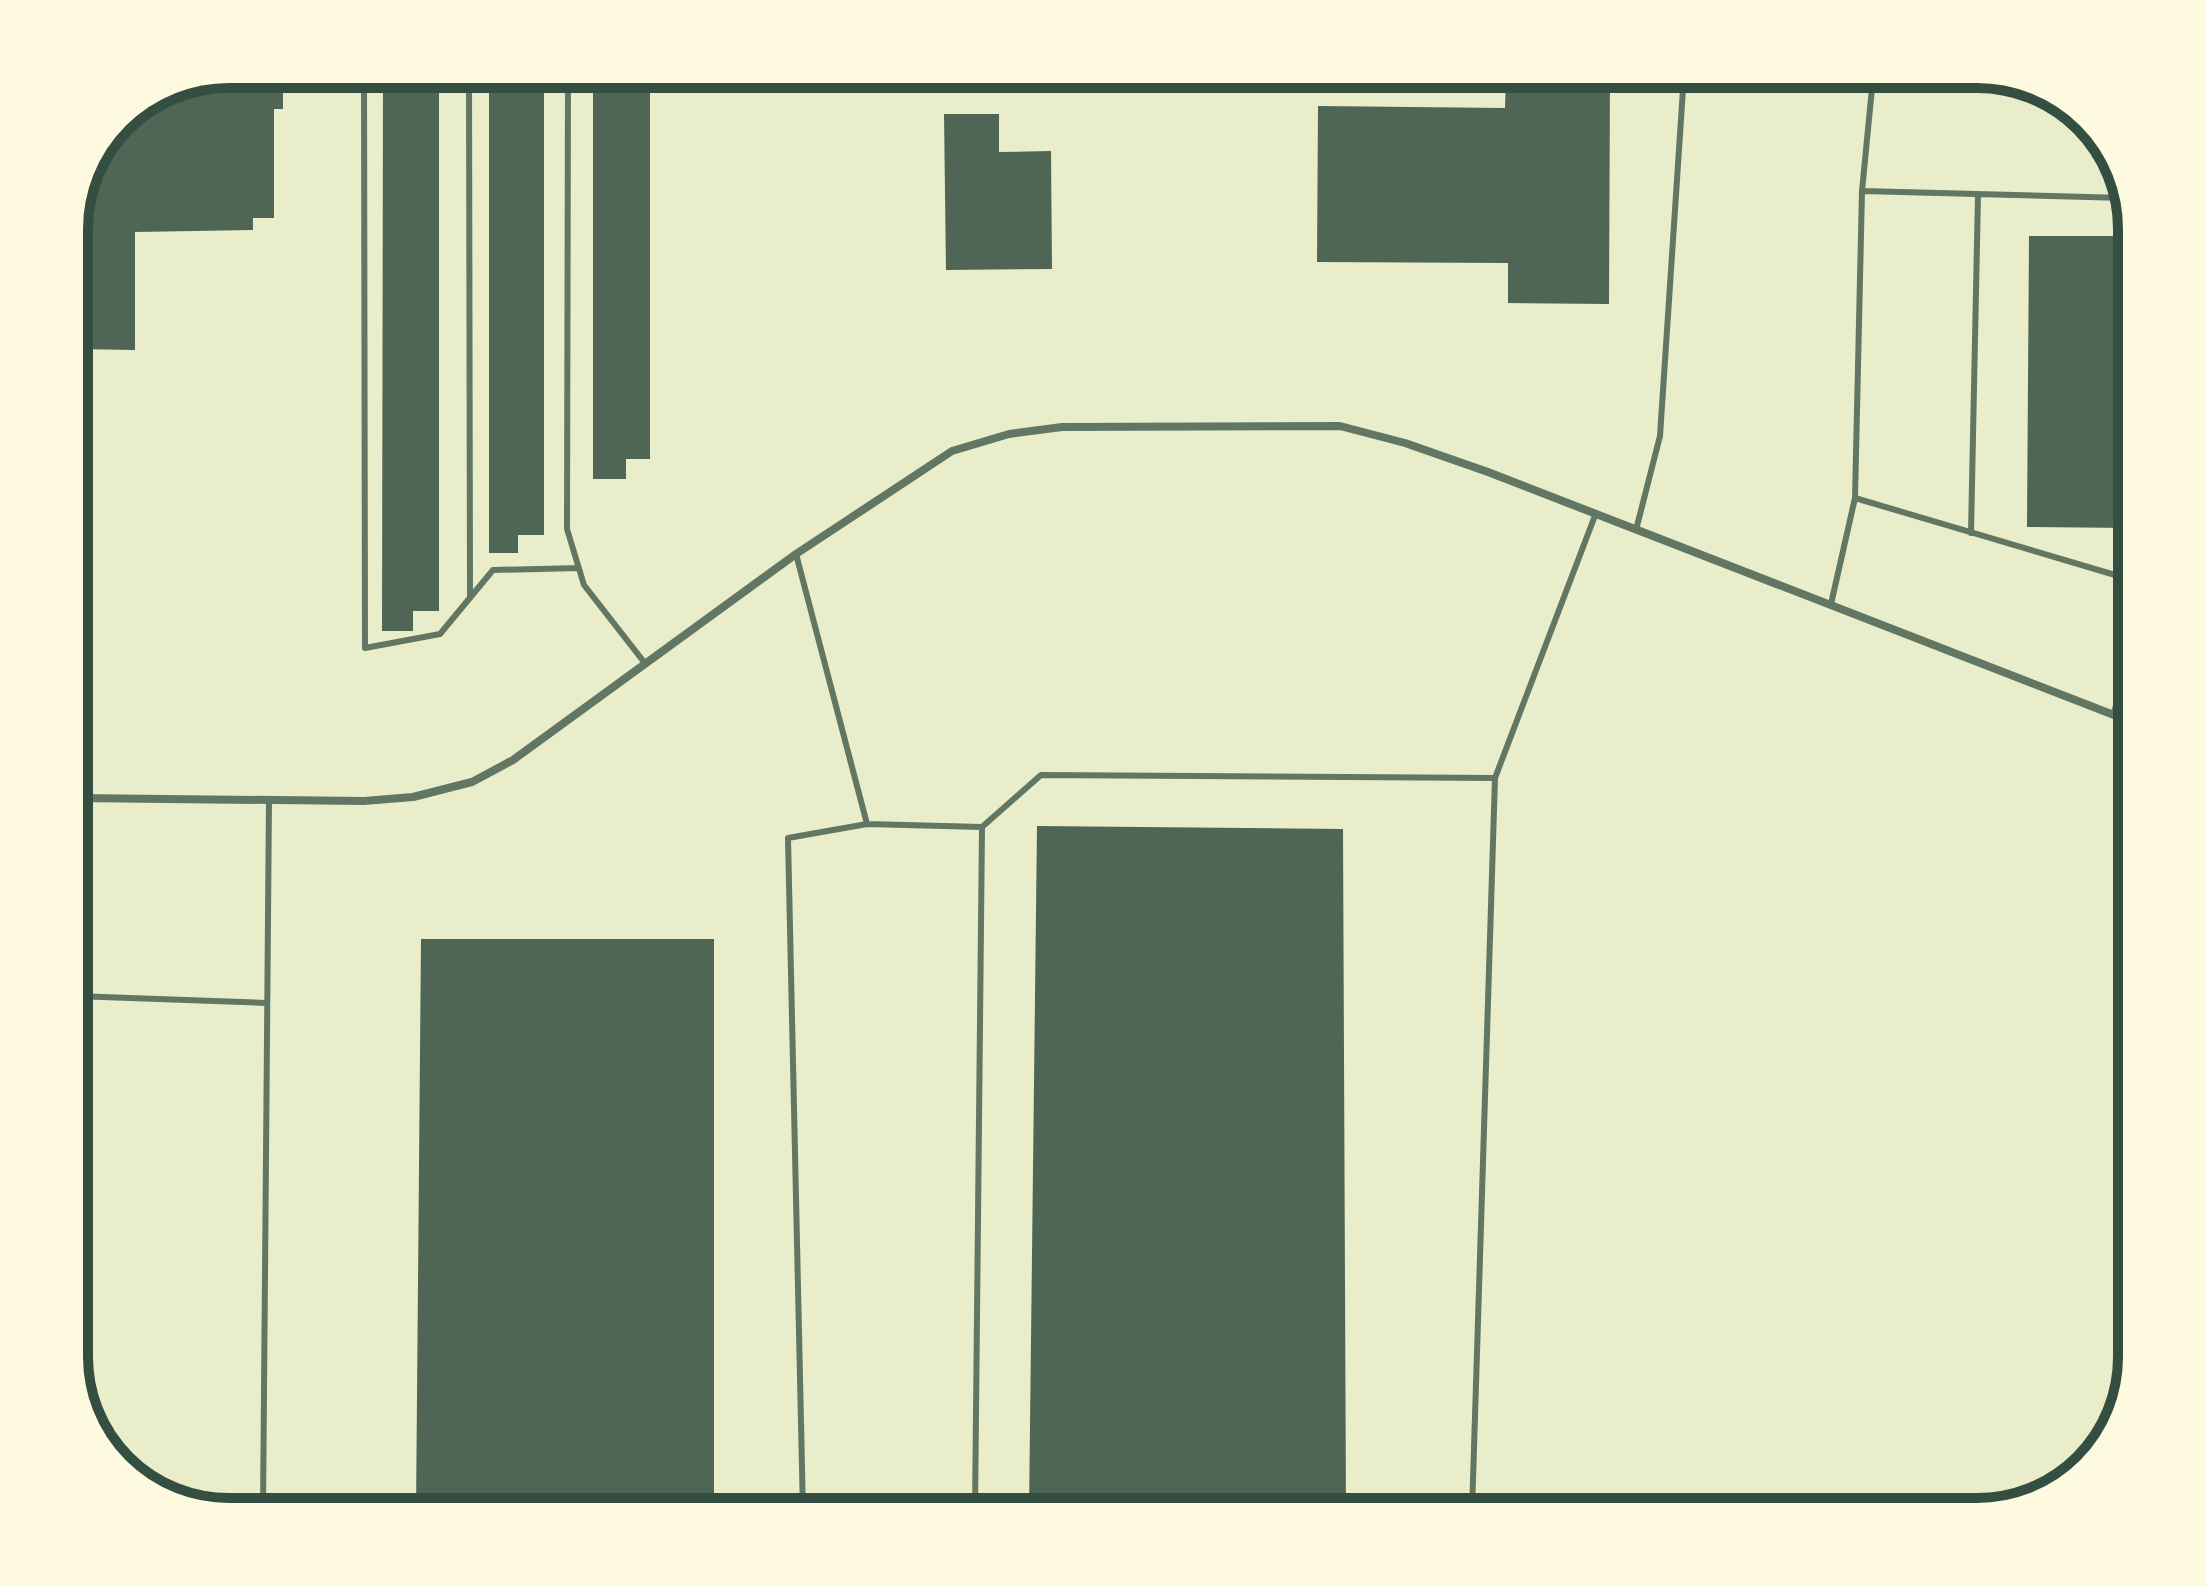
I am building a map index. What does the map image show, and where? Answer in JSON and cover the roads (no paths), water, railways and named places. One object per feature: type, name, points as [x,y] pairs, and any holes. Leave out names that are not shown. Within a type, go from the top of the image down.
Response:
[{"type":"street","points":[[88,798],[364,801],[413,797],[472,782],[513,760],[796,554],[952,451],[1009,434],[1062,427],[1340,426],[1405,443],[1596,513],[2118,718]]},
{"type":"lane","points":[[364,88],[365,648],[440,634],[493,570],[579,568]]},
{"type":"lane","points":[[469,88],[470,599]]},
{"type":"lane","points":[[568,88],[567,529],[584,585],[644,662]]},
{"type":"lane","points":[[1636,530],[1660,436],[1683,88]]},
{"type":"lane","points":[[1831,604],[1855,498],[1862,191],[1872,88]]},
{"type":"lane","points":[[1862,191],[2114,198]]},
{"type":"lane","points":[[1971,533],[1978,194]]},
{"type":"lane","points":[[1855,498],[2118,576]]},
{"type":"lane","points":[[1472,1498],[1495,778],[1596,513]]},
{"type":"lane","points":[[796,554],[867,824]]},
{"type":"lane","points":[[2113,716],[2118,701]]},
{"type":"lane","points":[[803,1498],[788,838],[867,824],[982,827],[1041,775],[1495,778]]},
{"type":"lane","points":[[263,1498],[269,799]]},
{"type":"lane","points":[[975,1498],[982,827]]},
{"type":"lane","points":[[88,997],[267,1003]]}]
